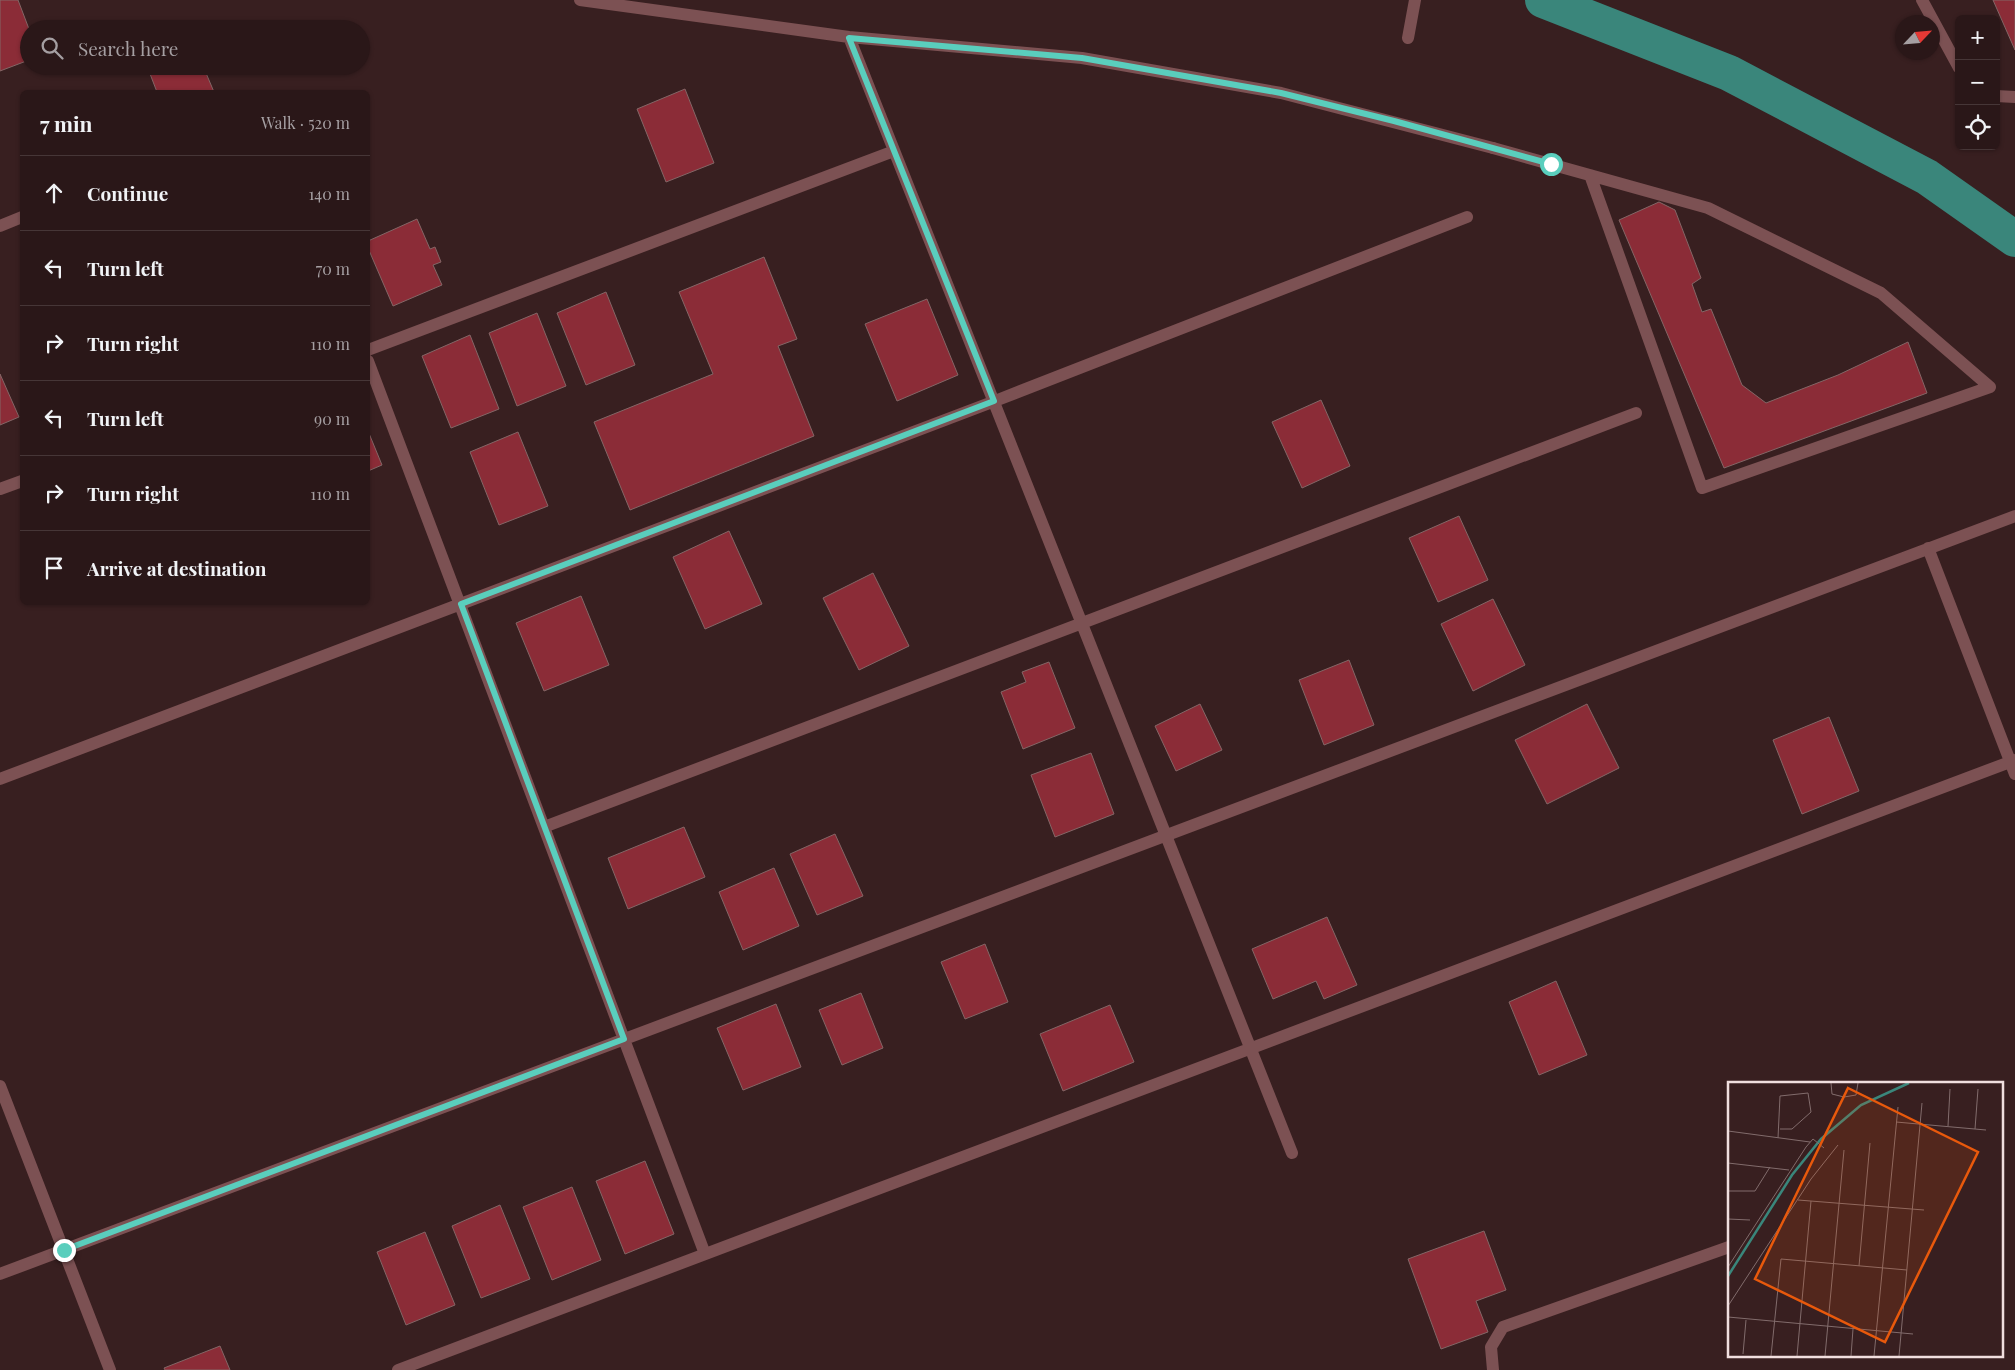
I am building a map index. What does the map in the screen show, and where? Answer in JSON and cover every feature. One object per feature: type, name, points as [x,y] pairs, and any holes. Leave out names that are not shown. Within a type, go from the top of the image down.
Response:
[{"type":"street","points":[[580,0],[849,38],[1101,62],[1281,93],[1493,148],[1590,175],[1708,208],[1881,293],[1990,388],[1702,488],[1590,175]]},
{"type":"street","points":[[1408,38],[1415,0]]},
{"type":"street","points":[[1922,0],[1955,61]]},
{"type":"street","points":[[849,38],[1292,1153]]},
{"type":"street","points":[[2000,96],[2015,97]]},
{"type":"street","points":[[370,349],[894,151]]},
{"type":"street","points":[[0,779],[994,401],[1467,216]]},
{"type":"street","points":[[0,226],[20,218]]},
{"type":"street","points":[[370,366],[705,1254]]},
{"type":"street","points":[[544,827],[1636,413]]},
{"type":"street","points":[[0,489],[20,482]]},
{"type":"street","points":[[0,1274],[2015,516]]},
{"type":"street","points":[[398,1370],[2013,765],[1928,548]]},
{"type":"street","points":[[0,1086],[110,1370]]},
{"type":"street","points":[[1493,1370],[1491,1347],[1502,1327],[1728,1247]]},
{"type":"building","points":[[0,0],[18,0],[26,20],[20,20],[20,63],[0,71]]},
{"type":"building","points":[[1993,0],[2015,0],[2015,50],[2000,15]]},
{"type":"building","points":[[150,75],[207,75],[213,90],[156,90]]},
{"type":"building","points":[[685,89],[714,163],[666,182],[637,109]]},
{"type":"building","points":[[1659,202],[1675,210],[1701,278],[1692,284],[1702,312],[1711,309],[1742,385],[1766,403],[1838,375],[1908,342],[1927,393],[1724,468],[1619,220]]},
{"type":"building","points":[[417,219],[430,249],[435,247],[441,262],[433,265],[442,285],[393,306],[370,253],[370,240]]},
{"type":"building","points":[[764,257],[797,339],[778,346],[814,436],[630,510],[594,422],[713,374],[679,292]]},
{"type":"building","points":[[606,292],[635,365],[586,385],[557,313]]},
{"type":"building","points":[[927,299],[958,375],[897,401],[865,324]]},
{"type":"building","points":[[537,313],[566,386],[517,406],[489,333]]},
{"type":"building","points":[[470,335],[499,409],[451,428],[422,356]]},
{"type":"building","points":[[0,374],[19,417],[0,425]]},
{"type":"building","points":[[1321,400],[1350,466],[1302,488],[1272,422]]},
{"type":"building","points":[[518,432],[548,506],[499,525],[470,452]]},
{"type":"building","points":[[370,436],[382,465],[370,470]]},
{"type":"building","points":[[1459,516],[1488,580],[1438,602],[1409,538]]},
{"type":"building","points":[[729,531],[762,604],[705,629],[673,557]]},
{"type":"building","points":[[873,573],[909,646],[859,670],[823,598]]},
{"type":"building","points":[[581,596],[609,665],[544,691],[516,623]]},
{"type":"building","points":[[1493,599],[1525,665],[1473,691],[1441,624]]},
{"type":"building","points":[[1349,660],[1374,725],[1324,745],[1299,680]]},
{"type":"building","points":[[1049,662],[1075,728],[1023,749],[1001,692],[1026,682],[1022,672]]},
{"type":"building","points":[[1200,704],[1222,750],[1176,771],[1155,726]]},
{"type":"building","points":[[1587,704],[1619,768],[1547,804],[1515,740]]},
{"type":"building","points":[[1829,717],[1859,791],[1802,814],[1773,740]]},
{"type":"building","points":[[1091,753],[1114,814],[1055,837],[1031,775]]},
{"type":"building","points":[[684,827],[705,877],[628,909],[608,858]]},
{"type":"building","points":[[835,834],[863,896],[817,915],[790,854]]},
{"type":"building","points":[[774,868],[799,926],[743,950],[719,892]]},
{"type":"building","points":[[1327,917],[1357,985],[1324,999],[1316,981],[1273,999],[1252,949]]},
{"type":"building","points":[[985,944],[1008,1002],[965,1019],[941,962]]},
{"type":"building","points":[[1556,981],[1587,1055],[1539,1075],[1509,1002]]},
{"type":"building","points":[[861,993],[883,1048],[842,1065],[819,1010]]},
{"type":"building","points":[[776,1004],[801,1067],[743,1090],[717,1028]]},
{"type":"building","points":[[1110,1005],[1134,1062],[1063,1091],[1040,1034]]},
{"type":"building","points":[[645,1161],[674,1234],[625,1254],[596,1181]]},
{"type":"building","points":[[572,1187],[601,1260],[552,1280],[523,1207]]},
{"type":"building","points":[[500,1205],[530,1279],[481,1298],[452,1226]]},
{"type":"building","points":[[1484,1231],[1506,1290],[1476,1301],[1488,1332],[1441,1349],[1408,1259]]},
{"type":"building","points":[[425,1232],[455,1305],[406,1325],[377,1252]]},
{"type":"building","points":[[220,1346],[230,1370],[165,1370],[164,1368]]},
{"type":"waterway","points":[[1543,0],[1729,73],[1927,177],[2015,239]]},
{"type":"route","points":[[64,1250],[624,1039],[461,604],[994,401],[849,38],[1082,58],[1281,93],[1394,121],[1551,164]]}]
